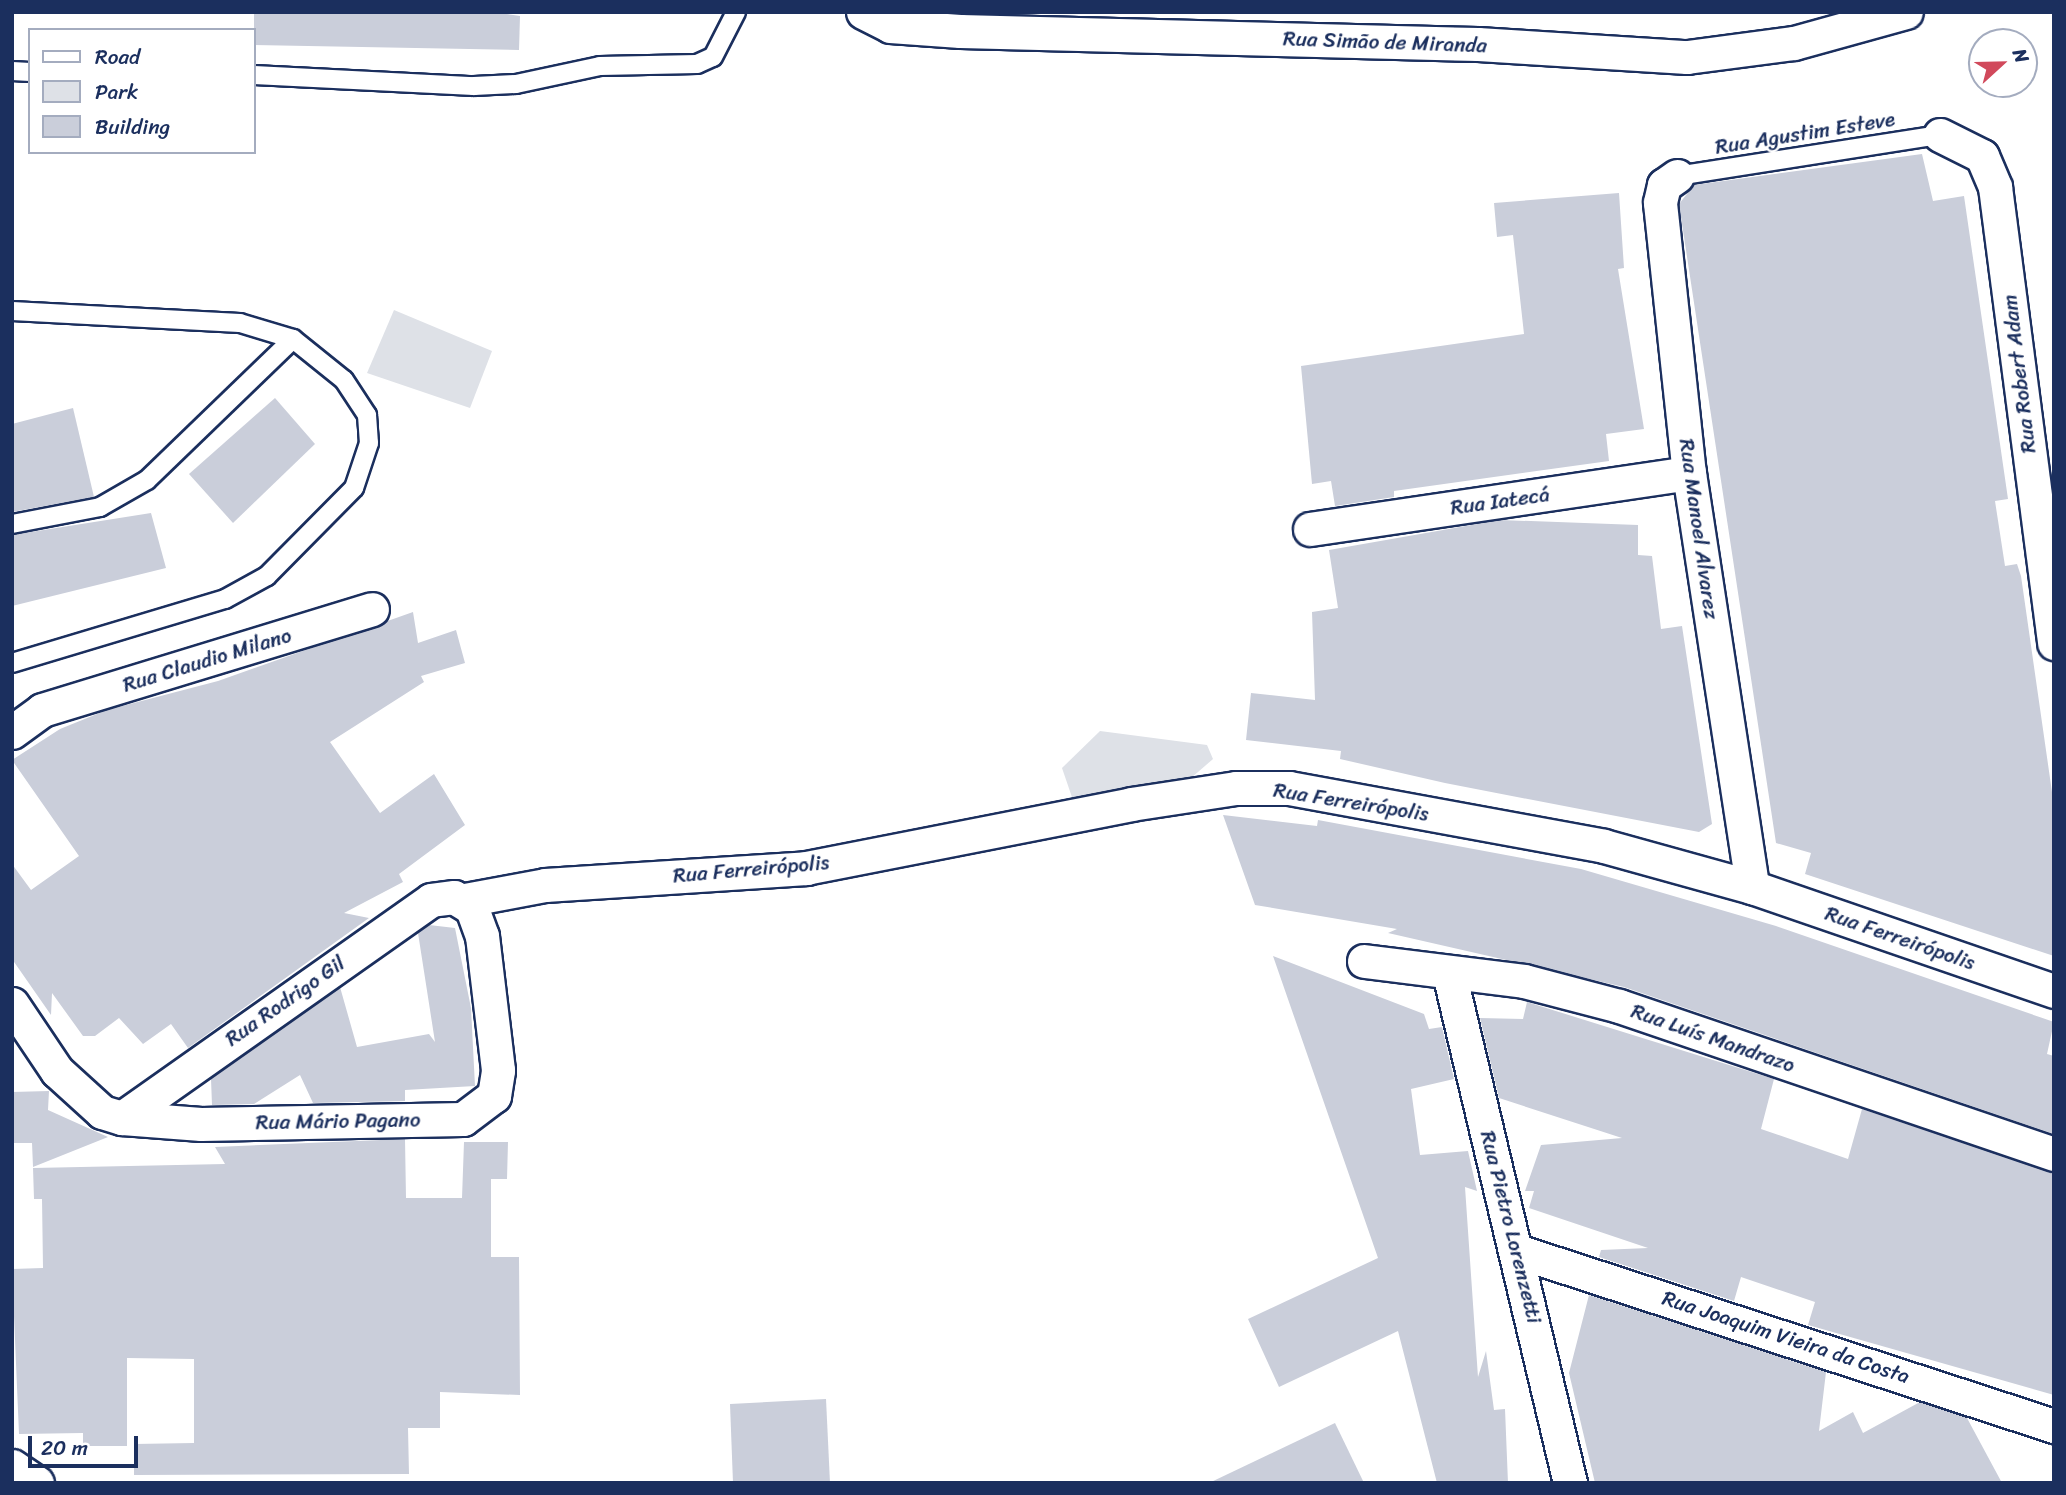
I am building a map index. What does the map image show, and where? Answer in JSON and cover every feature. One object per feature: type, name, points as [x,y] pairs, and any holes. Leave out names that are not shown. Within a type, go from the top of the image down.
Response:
[{"type":"street","name":"Rua Simão de Miranda","points":[[863,12],[890,26],[960,31],[1478,44],[1687,57],[1794,43],[1906,12]]},
{"type":"street","name":"Rua Robert Adam","points":[[1940,135],[1982,156],[1995,187],[2054,643]]},
{"type":"street","name":"Rua Manoel Alvarez","points":[[1677,176],[1664,185],[1660,203],[1689,473],[1752,887]]},
{"type":"street","name":"Rua Iatecá","points":[[1310,529],[1689,473]]},
{"type":"street","name":"Rua Claudio Milano","points":[[12,732],[27,710],[372,609]]},
{"type":"street","name":"Rua Ferreirópolis","points":[[459,898],[545,885],[806,868],[1236,788],[1289,788],[1604,846],[1752,887],[2054,991]]},
{"type":"street","name":"Rua Rodrigo Gil","points":[[122,1118],[431,900],[459,898]]},
{"type":"street","name":"Rua Mário Pagano","points":[[12,1004],[57,1071],[102,1112],[122,1118],[201,1124],[463,1119],[480,1112],[494,1096],[498,1070],[482,936],[459,898]]},
{"type":"street","name":"Rua Luís Mandrazo","points":[[1364,961],[1524,981],[1619,1006],[2054,1154]]},
{"type":"street","name":"Rua Pietro Lorenzetti","points":[[1449,973],[1570,1483]]},
{"type":"street","name":"Rua Joaquim Vieira da Costa","points":[[1517,1251],[2054,1426]]},
{"type":"street","points":[[12,1466],[37,1483]]},
{"type":"lane","points":[[256,75],[474,86],[516,84],[600,66],[697,64],[713,57],[736,12]]},
{"type":"lane","name":"Rua Agustim Esteve","points":[[1677,176],[1940,135]]},
{"type":"lane","points":[[12,311],[240,323],[293,338],[344,380],[367,415],[369,443],[354,488],[267,576],[225,599],[12,663]]},
{"type":"lane","points":[[12,524],[100,507],[147,480],[293,338]]},
{"type":"green space","points":[[394,310],[492,351],[470,408],[367,373]]},
{"type":"green space","points":[[1100,731],[1207,745],[1213,759],[1183,785],[1075,806],[1062,768]]},
{"type":"building","points":[[254,12],[494,12],[520,16],[519,50],[256,45]]},
{"type":"building","points":[[1922,154],[1933,201],[1964,196],[2008,499],[1995,501],[2005,566],[2017,564],[2021,576],[2054,806],[2054,956],[1805,874],[1811,853],[1776,843],[1679,204],[1694,185]]},
{"type":"building","points":[[1619,193],[1624,268],[1618,269],[1644,429],[1606,434],[1609,461],[1394,491],[1394,497],[1335,506],[1331,481],[1312,484],[1301,366],[1524,334],[1513,235],[1497,237],[1494,203]]},
{"type":"building","points":[[275,398],[315,444],[233,523],[189,474]]},
{"type":"building","points":[[73,408],[94,497],[12,512],[12,424]]},
{"type":"building","points":[[151,513],[166,568],[12,606],[12,535]]},
{"type":"building","points":[[1500,520],[1638,525],[1638,555],[1652,556],[1661,629],[1682,626],[1712,824],[1699,832],[1445,783],[1340,759],[1341,751],[1246,740],[1251,693],[1315,700],[1312,612],[1338,608],[1329,550]]},
{"type":"building","points":[[413,612],[418,643],[456,630],[465,663],[421,676],[424,682],[330,742],[380,813],[434,774],[465,825],[399,874],[403,882],[344,913],[369,918],[188,1048],[171,1024],[143,1044],[119,1018],[95,1036],[83,1036],[52,993],[51,1015],[12,959],[12,864],[31,890],[79,856],[12,760],[60,729],[107,710],[218,681]]},
{"type":"building","points":[[1223,815],[1317,826],[1318,820],[1581,869],[1776,926],[2054,1022],[2047,1054],[2054,1056],[2054,1134],[1624,987],[1388,933],[1397,929],[1255,905]]},
{"type":"building","points":[[429,925],[455,928],[471,1008],[475,1086],[405,1090],[405,1101],[313,1103],[300,1075],[254,1104],[212,1105],[211,1079],[340,987],[357,1047],[429,1034],[435,1042],[418,933]]},
{"type":"building","points":[[1273,956],[1424,1014],[1429,1029],[1442,1027],[1454,1079],[1411,1089],[1420,1155],[1468,1151],[1477,1191],[1465,1187],[1478,1377],[1486,1351],[1494,1410],[1505,1409],[1508,1483],[1437,1483],[1398,1331],[1279,1387],[1248,1319],[1378,1258]]},
{"type":"building","points":[[1527,1002],[1774,1079],[1761,1129],[1848,1159],[1862,1109],[2054,1173],[2054,1395],[1808,1325],[1815,1302],[1741,1277],[1734,1301],[1599,1257],[1601,1250],[1648,1248],[1529,1208],[1534,1191],[1525,1191],[1541,1145],[1622,1138],[1499,1098],[1480,1018],[1523,1019]]},
{"type":"building","points":[[49,1091],[48,1110],[108,1137],[33,1167],[32,1143],[12,1143],[12,1092]]},
{"type":"building","points":[[405,1139],[406,1198],[462,1198],[464,1142],[508,1142],[507,1179],[491,1179],[491,1257],[519,1257],[520,1395],[440,1392],[440,1428],[408,1428],[409,1474],[134,1475],[134,1444],[194,1443],[194,1359],[127,1358],[127,1446],[83,1446],[83,1433],[19,1434],[12,1269],[43,1268],[42,1199],[34,1199],[33,1168],[225,1164],[215,1147]]},
{"type":"building","points":[[1589,1295],[1826,1372],[1819,1431],[1853,1412],[1863,1433],[1920,1402],[1967,1418],[2002,1483],[1595,1483],[1569,1373]]},
{"type":"building","points":[[826,1399],[830,1483],[733,1483],[730,1404]]},
{"type":"building","points":[[1335,1423],[1364,1483],[1209,1483]]}]
